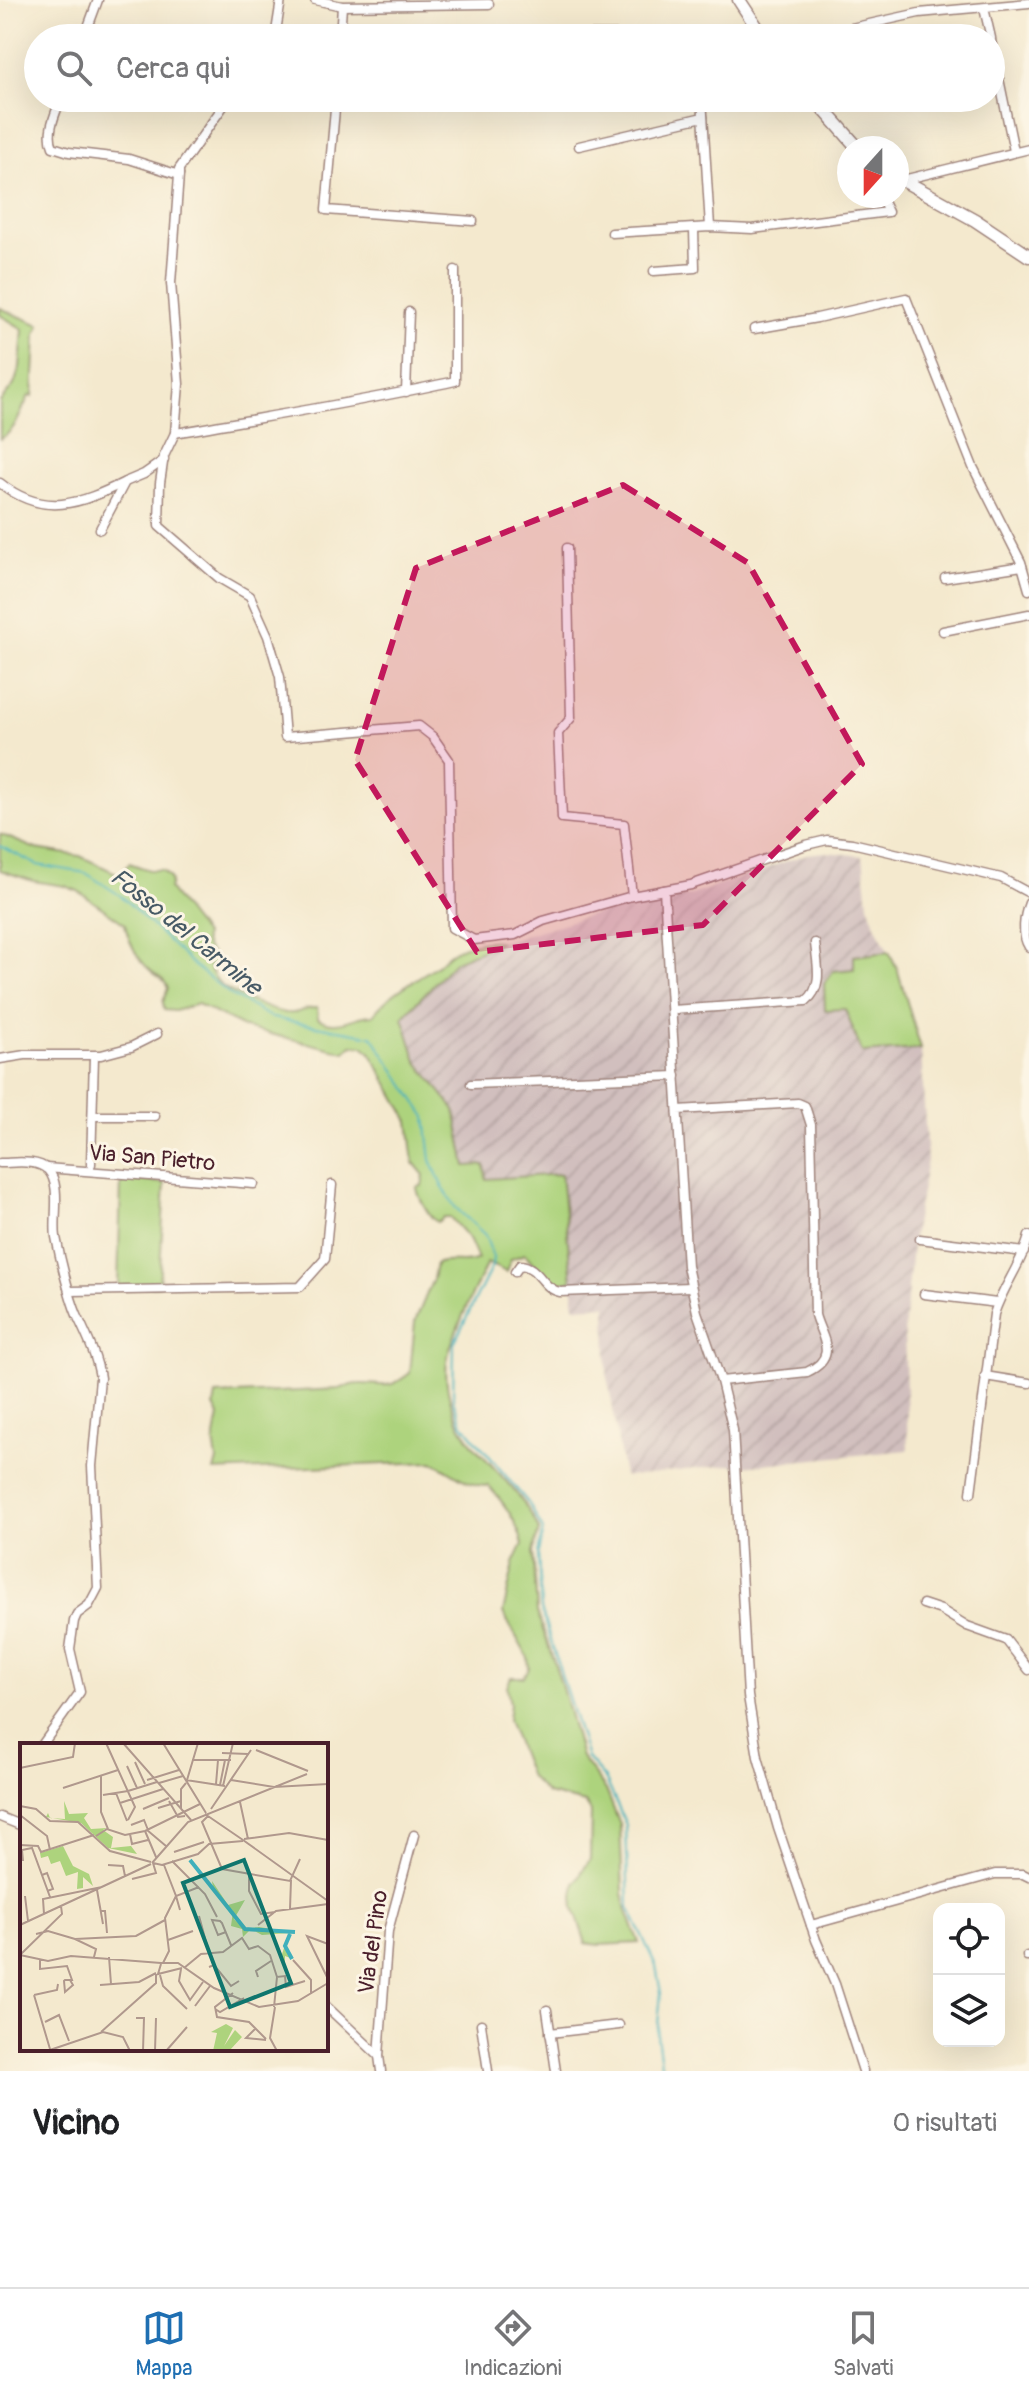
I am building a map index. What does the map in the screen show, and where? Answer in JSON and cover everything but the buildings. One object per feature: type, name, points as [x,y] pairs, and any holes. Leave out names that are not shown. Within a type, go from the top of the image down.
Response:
[{"type":"street","points":[[89,24],[98,0]]},
{"type":"street","points":[[277,24],[281,0]]},
{"type":"street","points":[[315,0],[342,6],[489,4]]},
{"type":"street","points":[[739,0],[755,24]]},
{"type":"street","points":[[869,24],[919,13],[1029,3]]},
{"type":"street","points":[[341,24],[342,6]]},
{"type":"street","points":[[984,8],[988,24]]},
{"type":"street","points":[[1005,107],[1014,151]]},
{"type":"street","points":[[56,112],[49,139],[53,147],[69,152],[129,159],[179,175]]},
{"type":"street","points":[[219,112],[179,169],[171,283],[179,384],[175,433],[164,460],[160,483],[159,526],[219,578],[250,596],[268,636],[280,677],[285,737],[419,726],[433,737],[449,760],[452,928],[474,940],[515,935],[543,921],[632,896],[691,885],[827,840],[852,843],[1001,878],[1029,893]]},
{"type":"street","points":[[335,112],[326,210],[473,221]]},
{"type":"street","points":[[703,112],[710,227]]},
{"type":"street","points":[[826,112],[847,136]]},
{"type":"street","points":[[579,146],[703,117]]},
{"type":"street","points":[[909,176],[1029,149]]},
{"type":"street","points":[[909,183],[975,220],[1029,256]]},
{"type":"street","points":[[612,233],[710,227],[752,229],[888,212],[886,208]]},
{"type":"street","points":[[654,271],[695,268],[694,229]]},
{"type":"street","points":[[175,433],[455,381],[455,270]]},
{"type":"street","points":[[754,329],[906,298],[973,467],[1024,564],[1029,590]]},
{"type":"street","points":[[406,392],[409,312]]},
{"type":"street","points":[[0,483],[28,501],[53,505],[95,497],[144,474],[164,460]]},
{"type":"street","points":[[100,529],[125,482]]},
{"type":"street","points":[[567,548],[571,718],[558,733],[562,818],[624,824],[632,896]]},
{"type":"street","points":[[945,578],[1024,564]]},
{"type":"street","points":[[943,631],[1029,614]]},
{"type":"street","points":[[664,890],[690,1287],[721,1381],[733,1430],[747,1680],[754,1734],[765,1785],[863,2071]]},
{"type":"street","points":[[1029,903],[1024,925],[1029,947]]},
{"type":"street","points":[[672,1010],[806,1001],[813,996],[818,978],[815,943]]},
{"type":"street","points":[[0,1059],[25,1055],[94,1056],[131,1047],[157,1034]]},
{"type":"street","points":[[91,1164],[94,1056]]},
{"type":"street","points":[[471,1084],[676,1076]]},
{"type":"street","points":[[678,1110],[798,1103],[805,1106],[811,1125],[815,1315],[818,1326],[826,1336],[822,1360],[807,1372],[721,1381]]},
{"type":"street","points":[[93,1116],[155,1116]]},
{"type":"street","name":"Via San Pietro","points":[[0,1163],[33,1163],[46,1168],[254,1184]]},
{"type":"street","points":[[43,1743],[80,1692],[70,1639],[77,1614],[94,1598],[99,1575],[92,1466],[101,1394],[99,1367],[76,1313],[56,1231],[53,1181],[46,1168]]},
{"type":"street","points":[[71,1291],[300,1287],[325,1259],[332,1185]]},
{"type":"street","points":[[971,1493],[990,1334],[997,1303],[1029,1236]]},
{"type":"street","points":[[920,1239],[1024,1252]]},
{"type":"street","points":[[515,1272],[520,1265],[531,1267],[549,1289],[560,1292],[690,1287]]},
{"type":"street","points":[[924,1294],[997,1303]]},
{"type":"street","points":[[985,1376],[1029,1383]]},
{"type":"street","points":[[923,1604],[941,1610],[967,1626],[1006,1640],[1029,1670]]},
{"type":"street","points":[[0,1817],[20,1825]]},
{"type":"street","name":"Via del Pino","points":[[381,2071],[379,2056],[388,1931],[414,1835]]},
{"type":"street","points":[[811,1925],[995,1874],[1023,1874],[1029,1877]]},
{"type":"street","points":[[328,2008],[379,2056]]},
{"type":"street","points":[[547,2010],[556,2071]]},
{"type":"street","points":[[481,2024],[488,2071]]},
{"type":"street","points":[[550,2033],[619,2025]]},
{"type":"highlighted area","points":[[623,485],[748,563],[862,764],[703,925],[477,952],[355,760],[416,568]]},
{"type":"shaded area","points":[[826,852],[863,856],[868,904],[897,968],[921,1049],[927,1160],[913,1236],[904,1331],[908,1450],[624,1477],[607,1373],[606,1305],[575,1307],[561,1174],[485,1179],[466,1166],[455,1110],[417,1061],[403,1016],[455,961],[501,942],[639,901],[688,896],[807,854]]},
{"type":"green space","points":[[0,308],[40,325],[36,334],[33,397],[29,396],[14,426],[0,439],[0,402],[14,385],[20,367],[23,329],[0,315]]},
{"type":"green space","points":[[0,834],[36,849],[80,856],[120,875],[129,863],[149,870],[162,870],[170,878],[169,889],[204,935],[205,945],[227,968],[209,965],[222,986],[278,1011],[293,1013],[317,1008],[318,1018],[325,1022],[339,1023],[373,1015],[393,995],[452,952],[476,943],[501,942],[455,961],[403,1017],[417,1061],[455,1110],[466,1166],[485,1165],[486,1179],[561,1174],[572,1281],[551,1284],[525,1254],[511,1259],[506,1272],[487,1263],[462,1316],[450,1349],[446,1374],[450,1401],[467,1437],[518,1496],[539,1530],[533,1552],[537,1612],[581,1757],[606,1790],[620,1825],[623,1893],[639,1943],[586,1943],[573,1896],[575,1883],[590,1859],[591,1812],[585,1803],[547,1794],[530,1777],[508,1720],[510,1704],[507,1687],[511,1677],[524,1677],[529,1669],[528,1658],[503,1613],[514,1563],[523,1544],[514,1521],[494,1492],[488,1486],[466,1481],[433,1462],[214,1471],[217,1460],[214,1442],[219,1416],[214,1406],[216,1395],[396,1383],[410,1373],[415,1322],[436,1264],[478,1259],[469,1239],[450,1217],[437,1222],[424,1206],[417,1187],[422,1186],[424,1175],[414,1163],[409,1121],[370,1052],[363,1046],[352,1045],[345,1052],[245,1028],[198,1004],[175,1011],[164,1010],[163,1002],[168,988],[137,955],[125,924],[78,891],[0,870]]},
{"type":"green space","points":[[889,952],[897,968],[921,1049],[862,1053],[845,1009],[825,1010],[824,984],[833,971],[854,969],[854,956]]},
{"type":"green space","points":[[121,1182],[165,1183],[159,1286],[118,1287]]},
{"type":"waterway","name":"Fosso del Carmine","points":[[0,846],[37,865],[86,873],[121,896],[193,965],[231,995],[272,1018],[372,1036],[426,1117],[431,1160],[441,1184],[455,1207],[485,1235],[493,1257],[492,1266],[454,1343],[453,1400],[462,1423],[529,1504],[543,1530],[538,1553],[541,1609],[587,1758],[606,1780],[626,1825],[629,1907],[656,1966],[661,1993],[657,2035],[662,2071]]}]
